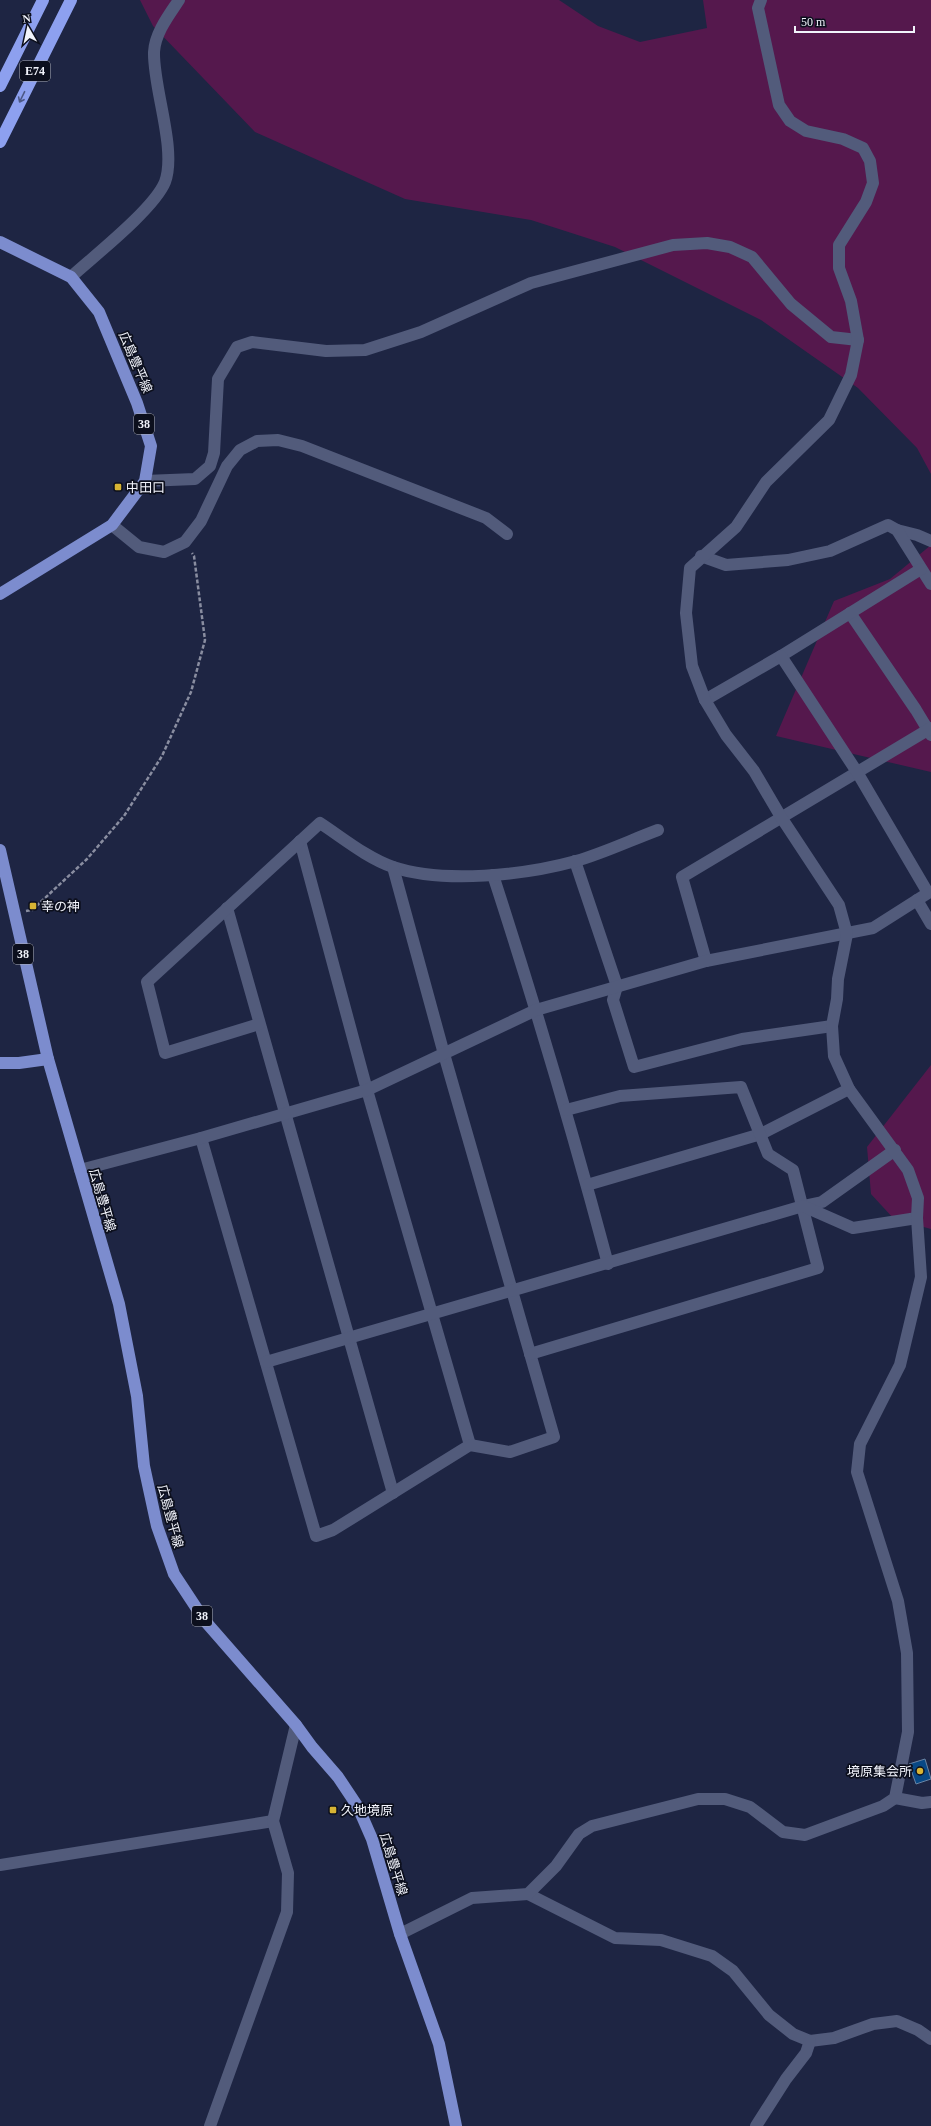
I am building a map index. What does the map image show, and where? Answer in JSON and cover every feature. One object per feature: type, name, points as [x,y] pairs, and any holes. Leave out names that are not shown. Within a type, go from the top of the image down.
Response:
[{"type":"highway","name":"E74","points":[[0,86],[43,0]]},
{"type":"highway","name":"E74","points":[[0,142],[71,0]]},
{"type":"main road","name":"広島豊平線","points":[[0,242],[71,277],[99,312],[137,403],[151,446],[145,481],[112,524],[0,594]]},
{"type":"main road","name":"広島豊平線","points":[[0,850],[13,914],[48,1059],[119,1304],[137,1396],[144,1466],[157,1526],[174,1574],[205,1621],[296,1725],[312,1747],[338,1777],[358,1807],[372,1839],[400,1934],[439,2044],[456,2126]]},
{"type":"main road","points":[[0,1063],[19,1063],[48,1059]]},
{"type":"street","points":[[71,277],[145,210],[165,182],[169,162],[154,51],[162,26],[179,0]]},
{"type":"street","points":[[761,0],[758,8],[779,105],[790,121],[806,131],[844,139],[863,148],[870,161],[873,183],[866,202],[839,245],[839,268],[851,301],[858,340],[851,374],[828,420],[766,482],[736,527],[701,556],[690,568],[686,613],[692,666],[705,700],[726,735],[754,772],[781,817],[839,905],[847,934],[838,979],[837,999],[832,1026],[834,1056],[849,1089],[895,1150],[908,1170],[918,1198],[917,1218],[926,1277],[900,1365],[860,1444],[857,1472],[898,1601],[906,1653],[908,1732],[895,1798]]},
{"type":"street","points":[[145,481],[195,479],[210,466],[214,453],[218,378],[237,348],[252,342],[326,351],[365,350],[420,332],[531,283],[673,245],[707,243],[730,247],[752,257],[791,304],[831,337],[858,340]]},
{"type":"street","points":[[112,524],[139,547],[164,552],[185,542],[201,521],[227,466],[240,450],[257,441],[278,440],[302,446],[486,518],[507,534]]},
{"type":"street","points":[[701,556],[726,565],[788,560],[830,551],[888,525],[897,530],[917,535],[931,541]]},
{"type":"street","points":[[897,530],[931,584]]},
{"type":"street","points":[[705,700],[781,656],[922,568]]},
{"type":"street","points":[[706,961],[682,877],[857,772],[930,731],[850,613]]},
{"type":"street","points":[[80,1170],[201,1138],[368,1090],[536,1010],[706,961],[873,928],[928,893],[857,772],[781,656]]},
{"type":"street","points":[[259,1024],[165,1053],[146,982],[320,823],[375,858],[393,867],[435,875],[493,875],[575,861],[658,830]]},
{"type":"street","points":[[300,841],[368,1090],[470,1445]]},
{"type":"street","points":[[575,861],[617,986],[613,1000],[634,1067],[742,1039],[832,1026]]},
{"type":"street","points":[[201,1138],[316,1536],[333,1530],[470,1445],[510,1452],[554,1436],[444,1054],[393,867]]},
{"type":"street","points":[[493,875],[566,1110],[608,1264]]},
{"type":"street","points":[[917,900],[931,924]]},
{"type":"street","points":[[227,908],[393,1493]]},
{"type":"street","points":[[530,1354],[818,1268],[793,1170],[768,1154],[741,1087],[620,1096],[566,1110]]},
{"type":"street","points":[[587,1185],[761,1134],[849,1089]]},
{"type":"street","points":[[266,1362],[608,1264],[803,1206],[822,1202],[895,1150]]},
{"type":"street","points":[[803,1206],[853,1228],[917,1218]]},
{"type":"street","points":[[210,2126],[287,1912],[288,1873],[273,1821],[296,1725]]},
{"type":"street","points":[[528,1894],[556,1866],[578,1834],[592,1826],[698,1799],[725,1799],[750,1807],[783,1832],[805,1835],[883,1806],[895,1798],[922,1803],[931,1802]]},
{"type":"street","points":[[0,1865],[273,1821]]},
{"type":"street","points":[[400,1934],[472,1898],[528,1894],[615,1938],[661,1940],[712,1956],[733,1971],[769,2015],[793,2034],[810,2041],[834,2038],[873,2024],[897,2021],[918,2030],[931,2039]]},
{"type":"street","points":[[756,2126],[786,2079],[806,2053],[810,2041]]},
{"type":"path","points":[[13,914],[32,910],[87,859],[124,816],[162,756],[191,692],[205,640],[194,556],[185,542]]},
{"type":"shaded area","points":[[140,0],[559,0],[598,26],[640,42],[707,28],[703,0],[931,0],[931,474],[917,448],[858,388],[761,320],[615,247],[531,220],[405,199],[255,132],[153,26]]},
{"type":"shaded area","points":[[931,545],[931,772],[776,736],[834,601],[890,579]]},
{"type":"shaded area","points":[[931,1065],[931,1229],[894,1219],[871,1194],[867,1147]]},
{"type":"building","name":"境原集会所","points":[[925,1759],[931,1779],[916,1784],[909,1764]]},
{"type":"place","name":"中田口","points":[[118,487]]},
{"type":"place","name":"幸の神","points":[[33,906]]},
{"type":"place","name":"境原集会所","points":[[920,1771]]},
{"type":"place","name":"久地境原","points":[[333,1810]]}]
